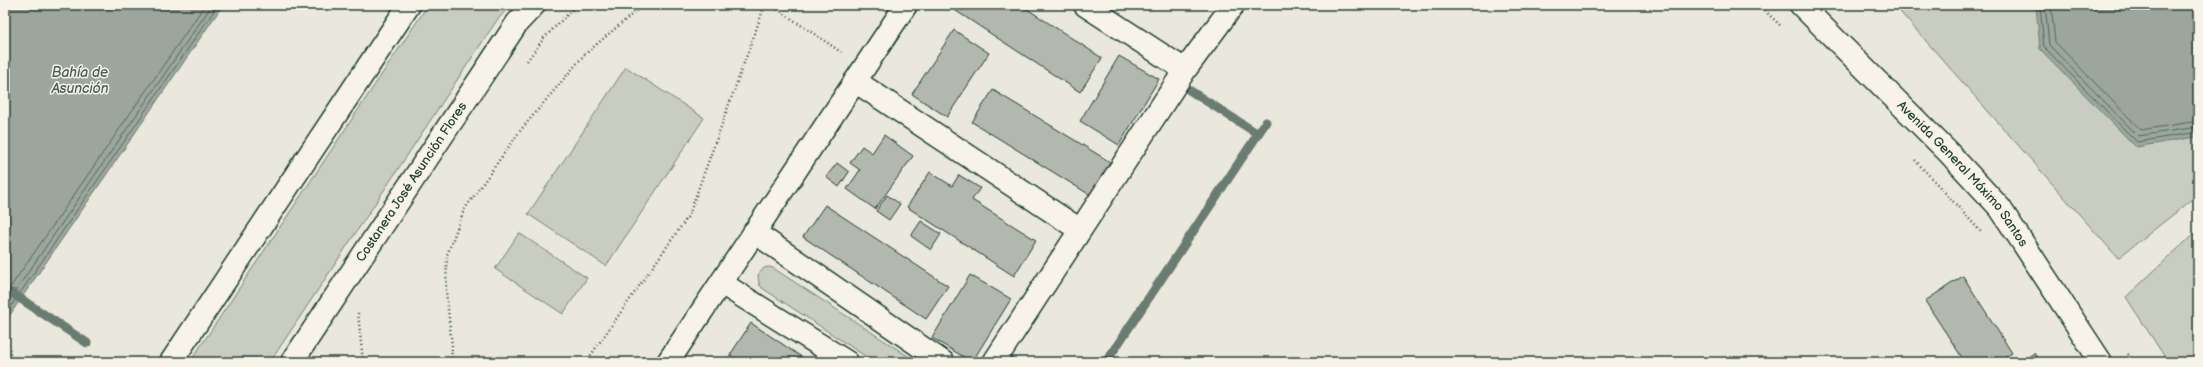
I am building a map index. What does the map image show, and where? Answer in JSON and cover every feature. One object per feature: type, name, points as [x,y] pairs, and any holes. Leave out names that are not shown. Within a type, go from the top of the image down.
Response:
[{"type":"main road","points":[[171,362],[408,5]]},
{"type":"main road","name":"Costanera José Asunción Flores","points":[[292,362],[517,23],[534,5]]},
{"type":"main road","points":[[668,362],[906,5]]},
{"type":"main road","points":[[1085,5],[1185,70]]},
{"type":"main road","points":[[994,362],[1185,70],[1233,5]]},
{"type":"main road","name":"Avenida General Máximo Santos","points":[[1801,5],[1950,153],[2000,208],[2101,362]]},
{"type":"main road","points":[[855,81],[1080,230]]},
{"type":"main road","points":[[754,232],[943,362]]},
{"type":"main road","points":[[721,283],[847,362]]},
{"type":"path","points":[[451,362],[452,346],[446,291],[447,255],[464,210],[520,131],[584,55],[643,5]]},
{"type":"path","points":[[586,362],[689,215],[765,5]]},
{"type":"path","points":[[771,5],[847,56]]},
{"type":"path","points":[[1759,5],[1787,32]]},
{"type":"path","points":[[1912,157],[1986,238]]},
{"type":"path","points":[[358,306],[363,362]]},
{"type":"shaded area","points":[[428,5],[511,5],[497,20],[270,362],[190,362]]},
{"type":"shaded area","points":[[1894,5],[2198,5],[2198,195],[2118,258]]},
{"type":"shaded area","points":[[626,67],[704,118],[606,266],[528,214]]},
{"type":"shaded area","points":[[2198,230],[2198,362],[2168,362],[2126,297]]},
{"type":"shaded area","points":[[519,233],[587,278],[563,314],[495,269]]},
{"type":"shaded area","points":[[764,268],[773,268],[917,362],[874,362],[762,288],[759,284],[758,275]]},
{"type":"water","name":"Bahía de Asunción","points":[[5,5],[223,5],[5,322]]},
{"type":"water","points":[[2036,5],[2198,5],[2198,135],[2195,137],[2136,147],[2040,49]]},
{"type":"building","points":[[952,5],[1021,5],[1102,58],[1080,92],[950,7]]},
{"type":"building","points":[[954,30],[989,53],[947,117],[912,94]]},
{"type":"building","points":[[1119,56],[1159,79],[1119,145],[1080,121]]},
{"type":"building","points":[[993,90],[1115,165],[1095,198],[972,122]]},
{"type":"building","points":[[884,135],[913,156],[875,209],[847,189],[860,170],[850,163],[862,146],[872,153]]},
{"type":"building","points":[[837,163],[849,172],[839,187],[826,177]]},
{"type":"building","points":[[930,172],[952,186],[959,175],[980,188],[972,200],[1036,240],[1014,276],[907,207]]},
{"type":"building","points":[[887,195],[900,204],[889,220],[876,211]]},
{"type":"building","points":[[825,205],[948,286],[926,319],[803,237]]},
{"type":"building","points":[[921,221],[941,234],[931,250],[911,236]]},
{"type":"building","points":[[970,275],[1011,299],[972,362],[932,338]]},
{"type":"building","points":[[1963,276],[2012,353],[1998,362],[1965,362],[1925,301]]},
{"type":"building","points":[[751,323],[809,362],[740,362],[730,355]]},
{"type":"building","points":[[2034,353],[2040,362],[2021,362]]},
{"type":"waterway","points":[[1189,90],[1258,134]]},
{"type":"waterway","points":[[1106,362],[1266,122]]},
{"type":"waterway","points":[[12,293],[87,343]]}]
